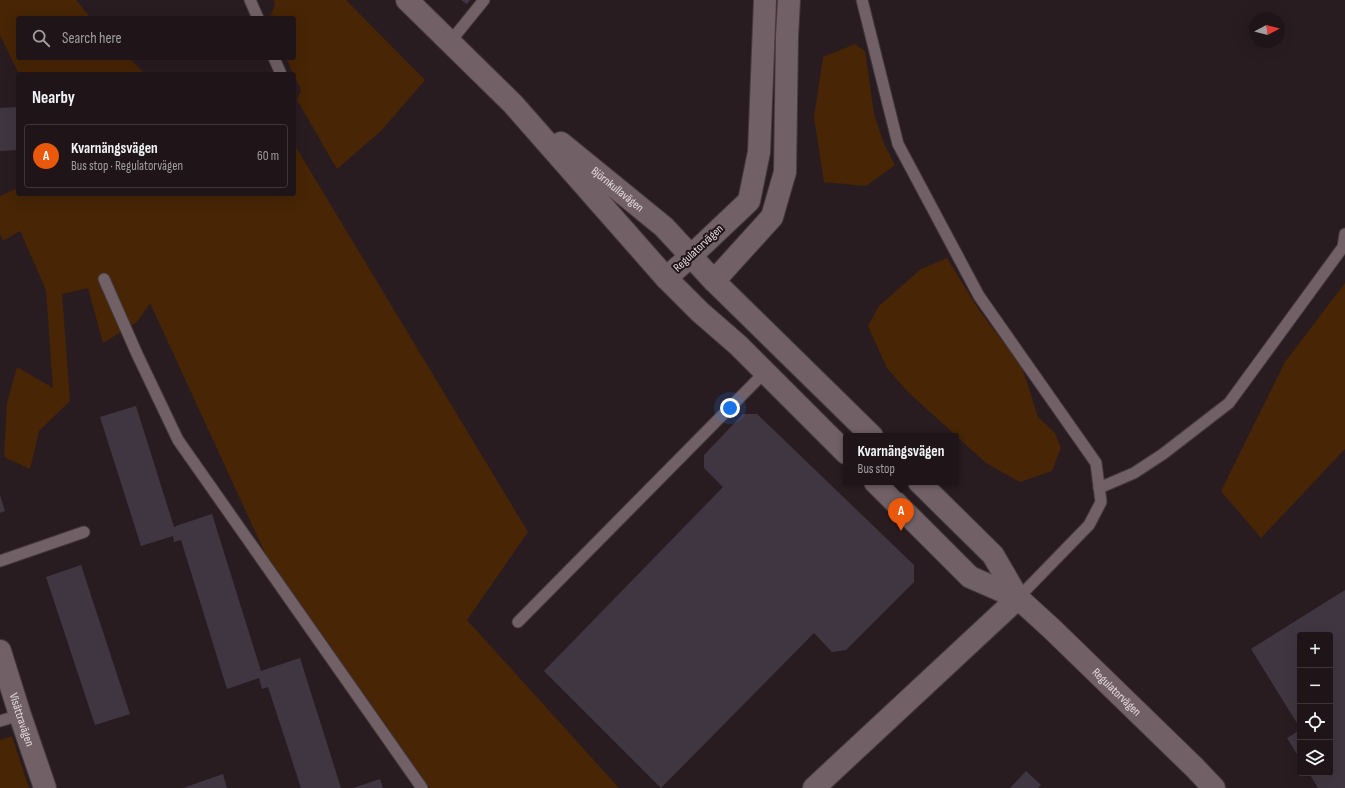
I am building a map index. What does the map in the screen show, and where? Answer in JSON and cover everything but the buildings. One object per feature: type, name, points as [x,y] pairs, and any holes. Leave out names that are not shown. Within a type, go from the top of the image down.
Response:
[{"type":"street","name":"Björnkullavägen","points":[[407,0],[513,104],[666,278]]},
{"type":"street","name":"Regulatorvägen","points":[[765,0],[759,152],[749,201],[666,278],[738,344],[843,450]]},
{"type":"street","points":[[692,303],[714,281],[772,216],[785,172],[789,0]]},
{"type":"street","name":"Björnkullavägen","points":[[513,104],[664,227],[692,255],[714,281]]},
{"type":"street","points":[[714,281],[869,433]]},
{"type":"street","name":"Regulatorvägen","points":[[878,485],[970,577],[1018,598]]},
{"type":"street","name":"Regulatorvägen","points":[[922,485],[993,555],[1018,598],[1058,634],[1214,788]]},
{"type":"street","points":[[814,788],[1018,598]]},
{"type":"street","name":"Visättravägen","points":[[0,651],[10,718],[45,788]]},
{"type":"lane","points":[[250,0],[257,16]]},
{"type":"lane","points":[[450,42],[484,0]]},
{"type":"lane","points":[[862,0],[898,144],[979,296],[1096,463],[1101,502],[1088,525],[1018,598]]},
{"type":"lane","points":[[275,60],[280,72]]},
{"type":"lane","points":[[1099,488],[1134,472],[1163,454],[1229,403],[1343,248],[1345,234]]},
{"type":"lane","points":[[104,279],[137,354],[178,440],[422,788]]},
{"type":"lane","points":[[518,622],[765,372]]},
{"type":"lane","points":[[0,561],[84,532]]},
{"type":"shaded area","points":[[0,0],[76,0],[89,16],[16,16],[16,60],[131,60],[143,72],[18,72],[0,35]]},
{"type":"shaded area","points":[[274,0],[346,0],[425,80],[381,131],[337,169],[297,100],[301,90],[296,79],[296,72],[293,72],[287,60],[296,60],[296,16],[271,16],[275,4]]},
{"type":"shaded area","points":[[855,44],[865,51],[874,114],[884,144],[895,165],[866,186],[824,182],[814,117],[823,57]]},
{"type":"shaded area","points":[[296,147],[528,532],[467,620],[619,788],[430,788],[265,553],[150,303],[137,322],[103,343],[88,288],[62,294],[70,401],[39,431],[30,469],[4,457],[7,403],[17,367],[53,388],[46,290],[20,231],[3,241],[0,233],[0,196],[16,189],[16,196],[296,196]]},
{"type":"shaded area","points":[[947,258],[979,310],[1022,367],[1038,417],[1055,433],[1061,448],[1052,471],[1020,482],[986,463],[959,438],[959,433],[953,433],[908,392],[887,368],[868,326],[879,306],[921,269]]},
{"type":"shaded area","points":[[1345,283],[1345,449],[1261,538],[1221,491],[1285,362]]},
{"type":"shaded area","points":[[12,736],[29,788],[0,788],[0,740]]},
{"type":"place","name":"Kvarnängsvägen","points":[[901,531]]}]
